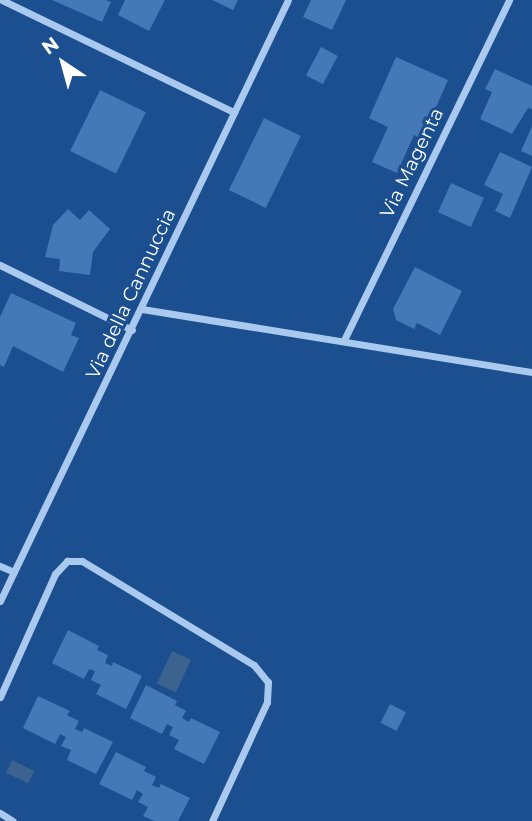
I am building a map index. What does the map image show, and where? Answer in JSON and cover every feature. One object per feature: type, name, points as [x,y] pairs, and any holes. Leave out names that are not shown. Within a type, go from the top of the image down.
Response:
[{"type":"street","points":[[2,0],[234,112]]},
{"type":"street","name":"Via della Cannuccia","points":[[0,601],[288,0]]},
{"type":"street","name":"Via Magenta","points":[[344,340],[509,0]]},
{"type":"street","points":[[0,265],[132,330]]},
{"type":"street","points":[[142,309],[532,372]]},
{"type":"street","points":[[0,697],[55,574],[67,561],[82,561],[254,665],[268,682],[267,702],[212,821]]},
{"type":"street","points":[[0,566],[14,572]]},
{"type":"street","points":[[0,813],[13,821]]},
{"type":"water","points":[[172,651],[191,660],[176,693],[157,684]]},
{"type":"water","points":[[12,760],[34,771],[28,784],[6,773]]},
{"type":"building","points":[[52,0],[106,0],[111,2],[102,22]]},
{"type":"building","points":[[125,0],[165,0],[149,31],[118,15]]},
{"type":"building","points":[[212,0],[238,0],[233,10]]},
{"type":"building","points":[[311,0],[346,0],[332,30],[303,17]]},
{"type":"building","points":[[321,47],[338,56],[323,84],[306,75]]},
{"type":"building","points":[[396,57],[448,80],[422,139],[414,135],[397,173],[372,162],[388,127],[369,118]]},
{"type":"building","points":[[495,69],[532,86],[532,109],[528,108],[512,134],[480,119],[492,92],[485,89]]},
{"type":"building","points":[[100,90],[146,112],[116,173],[70,151]]},
{"type":"building","points":[[264,118],[301,136],[266,208],[229,190]]},
{"type":"building","points":[[532,126],[532,156],[521,151]]},
{"type":"building","points":[[500,152],[532,167],[510,218],[495,211],[503,194],[484,185]]},
{"type":"building","points":[[451,183],[484,198],[471,227],[438,212]]},
{"type":"building","points":[[68,209],[80,220],[89,210],[110,229],[93,252],[90,275],[59,271],[60,259],[45,257],[53,225]]},
{"type":"building","points":[[415,267],[462,291],[440,335],[417,323],[414,329],[396,320],[393,309]]},
{"type":"building","points":[[11,293],[76,323],[71,335],[79,338],[63,372],[13,346],[4,367],[0,365],[0,317]]},
{"type":"building","points":[[68,630],[99,646],[97,650],[108,655],[105,663],[112,666],[113,662],[142,676],[126,709],[96,694],[101,685],[91,680],[95,671],[89,669],[84,679],[52,663]]},
{"type":"building","points":[[146,685],[177,701],[175,705],[186,711],[182,718],[189,722],[191,718],[220,732],[204,764],[174,749],[179,740],[169,735],[173,727],[167,724],[162,734],[130,718]]},
{"type":"building","points":[[38,696],[70,711],[67,715],[79,721],[75,729],[82,732],[84,728],[113,742],[96,774],[67,760],[71,750],[61,746],[66,737],[60,734],[55,744],[23,728]]},
{"type":"building","points":[[390,704],[406,712],[397,731],[380,723]]},
{"type":"building","points":[[116,752],[146,767],[144,771],[156,777],[152,785],[159,788],[161,784],[190,798],[178,821],[154,821],[143,816],[148,807],[138,802],[143,794],[137,790],[132,800],[99,784]]}]
